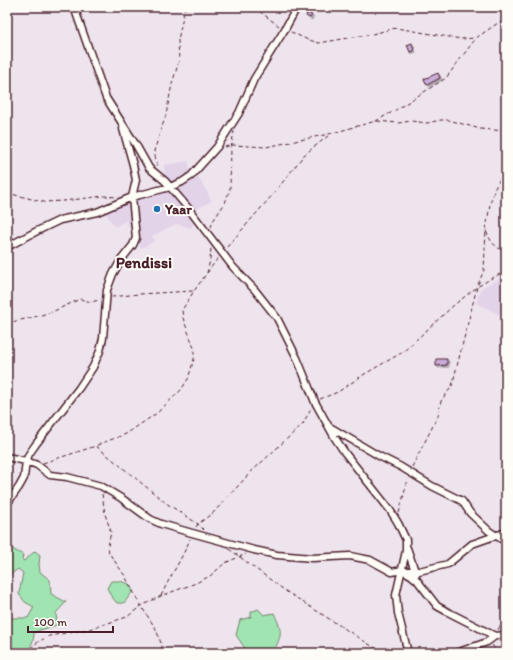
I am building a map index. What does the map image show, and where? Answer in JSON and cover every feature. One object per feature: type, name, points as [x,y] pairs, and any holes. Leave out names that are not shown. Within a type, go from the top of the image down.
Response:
[{"type":"street","points":[[74,7],[106,98],[121,124],[136,145],[149,168],[170,186],[222,253],[255,290],[277,318],[297,358],[315,402],[329,426],[345,453],[390,510],[398,523],[406,540],[406,551],[396,595],[398,613],[408,653]]},
{"type":"street","points":[[7,247],[60,220],[96,212],[132,197],[182,182],[191,176],[217,147],[239,113],[254,79],[297,7]]},
{"type":"street","points":[[7,504],[24,478],[26,461],[29,454],[93,367],[100,351],[103,338],[107,290],[113,274],[121,260],[133,245],[136,238],[132,197],[136,180],[121,124]]},
{"type":"street","points":[[329,426],[379,456],[402,467],[432,486],[462,501],[470,513],[496,536],[506,542]]},
{"type":"street","points":[[7,457],[37,465],[50,475],[67,477],[101,486],[121,498],[150,519],[160,524],[277,556],[312,558],[350,556],[370,560],[392,572],[402,570],[419,571],[448,564],[472,544],[506,532]]},
{"type":"street","points":[[406,546],[414,571],[421,584],[437,606],[495,636]]},
{"type":"street","points":[[402,570],[411,575],[421,584]]},
{"type":"street","points":[[456,653],[487,642],[495,636],[506,635]]},
{"type":"path","points":[[160,176],[154,151],[166,115],[172,84],[179,61],[178,40],[185,7]]},
{"type":"path","points":[[254,7],[285,29],[306,40],[319,43],[372,34],[396,28],[461,39],[476,38]]},
{"type":"path","points":[[224,147],[232,145],[266,147],[329,134],[376,121],[446,78],[476,38],[498,23],[506,20]]},
{"type":"path","points":[[376,121],[411,121],[427,123],[449,120],[480,129],[506,131]]},
{"type":"path","points":[[211,227],[213,221],[225,203],[230,189],[232,145],[236,126]]},
{"type":"path","points":[[96,446],[126,434],[157,413],[181,390],[188,379],[194,359],[194,348],[183,318],[182,310],[222,253],[275,192],[304,155],[329,134]]},
{"type":"path","points":[[398,523],[398,513],[410,472],[438,416],[441,401],[452,386],[477,287],[484,270],[486,230],[490,204],[495,188],[506,168]]},
{"type":"path","points":[[7,193],[44,202],[104,196],[118,197]]},
{"type":"path","points":[[486,230],[492,242],[498,248],[506,252]]},
{"type":"path","points":[[207,273],[210,260],[211,239]]},
{"type":"path","points":[[7,323],[52,312],[80,299],[91,302],[107,298],[139,294],[194,291]]},
{"type":"path","points":[[101,486],[105,514],[111,532],[108,546],[109,553],[125,576],[141,606],[156,629],[162,646],[161,653]]},
{"type":"path","points":[[25,653],[38,642],[49,636],[89,629],[127,617],[141,606],[161,596],[196,583],[210,576],[225,563],[254,550]]},
{"type":"path","points":[[495,636],[500,626],[506,619]]},
{"type":"shaded area","points":[[188,161],[191,175],[195,171],[212,201],[191,212],[196,219],[191,228],[176,224],[152,236],[155,241],[141,248],[126,221],[115,227],[103,209],[170,187],[165,181],[164,165]]},
{"type":"shaded area","points":[[506,275],[506,318],[476,303],[481,288]]},
{"type":"green space","points":[[7,546],[23,555],[22,559],[24,561],[35,551],[40,555],[40,572],[50,580],[51,594],[66,602],[56,613],[57,625],[34,632],[32,644],[25,653],[16,653],[7,647],[7,618],[28,618],[34,607],[25,602],[19,594],[23,573],[18,569],[7,577]]},
{"type":"green space","points":[[111,581],[120,581],[129,584],[133,591],[124,603],[117,603],[111,596],[107,588]]},
{"type":"green space","points":[[258,609],[264,615],[274,613],[279,625],[280,637],[273,653],[244,653],[244,647],[236,635],[240,620],[251,617],[251,612]]},
{"type":"building","points":[[307,13],[312,15],[310,18],[306,16]]},
{"type":"building","points":[[412,43],[414,51],[410,52],[407,45]]},
{"type":"building","points":[[438,73],[440,78],[427,85],[424,79]]},
{"type":"building","points":[[436,359],[447,359],[447,365],[436,366]]},
{"type":"place","name":"Yaar","points":[[157,209]]},
{"type":"district","name":"Pendissi","points":[[144,262]]}]
